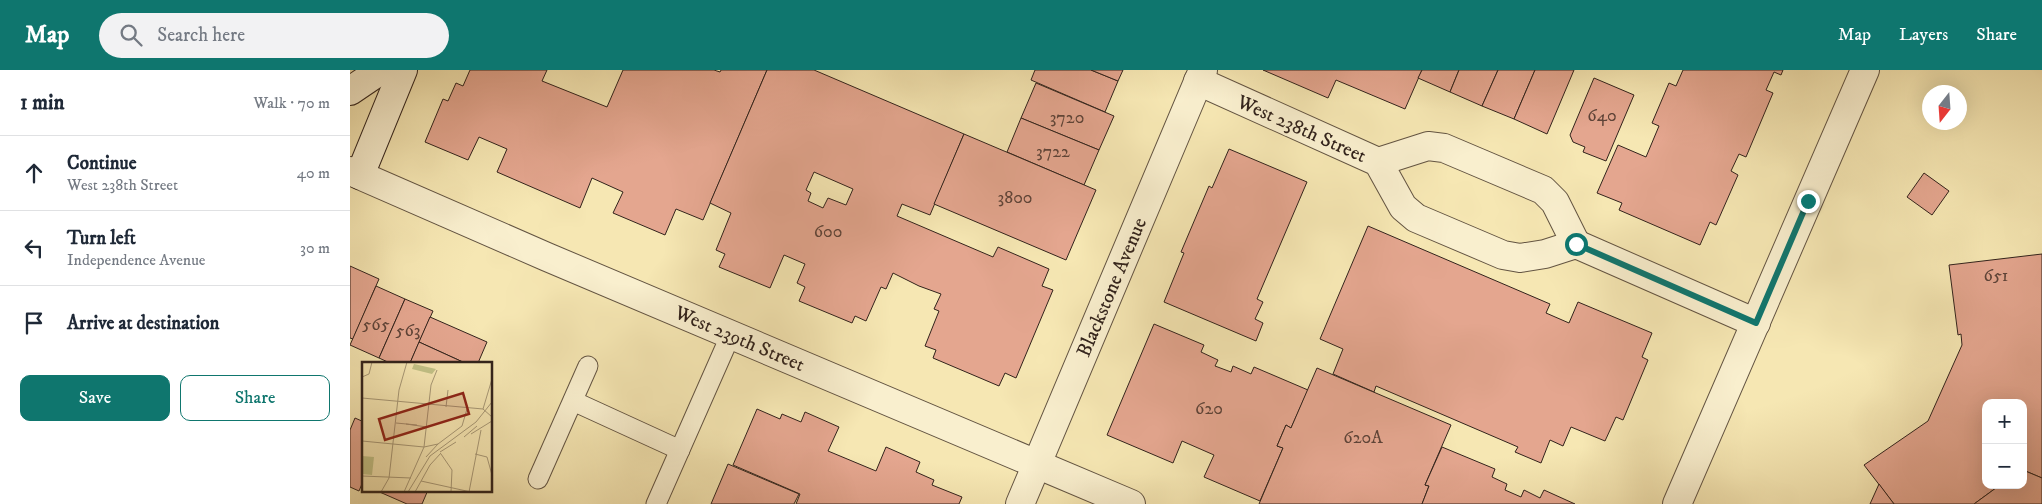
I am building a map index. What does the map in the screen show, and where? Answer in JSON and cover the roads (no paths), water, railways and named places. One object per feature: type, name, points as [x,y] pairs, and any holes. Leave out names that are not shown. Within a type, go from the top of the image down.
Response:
[{"type":"street","points":[[350,91],[381,70]]},
{"type":"street","points":[[355,173],[403,70]]},
{"type":"street","points":[[1677,504],[1865,70]]},
{"type":"street","name":"West 238th Street","points":[[1200,76],[1378,162],[1391,189],[1403,207],[1416,218],[1503,255],[1520,258],[1545,254],[1576,244],[1555,202],[1542,190],[1453,152],[1428,146],[1378,162]]},
{"type":"street","name":"Blackstone Avenue","points":[[1020,504],[1200,76]]},
{"type":"street","name":"West 239th Street","points":[[355,173],[1131,504]]},
{"type":"street","points":[[1576,244],[1756,323]]},
{"type":"lane","points":[[656,504],[731,334]]},
{"type":"lane","points":[[538,479],[588,366]]},
{"type":"lane","points":[[573,401],[680,450]]}]
